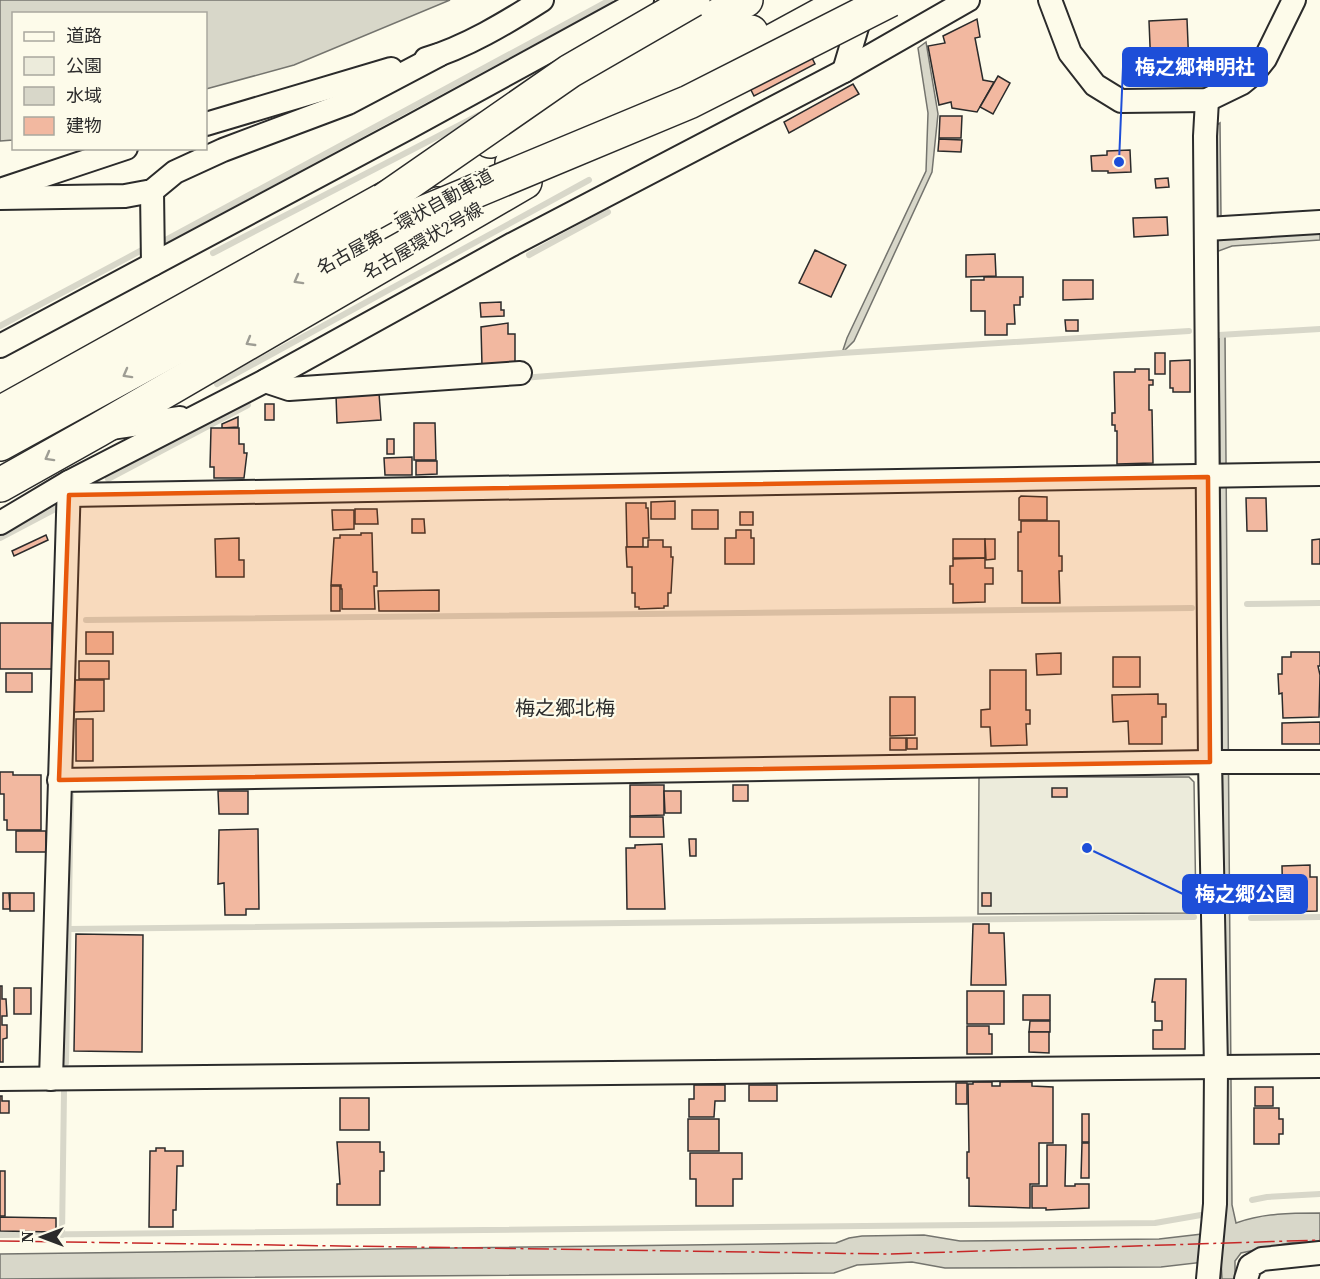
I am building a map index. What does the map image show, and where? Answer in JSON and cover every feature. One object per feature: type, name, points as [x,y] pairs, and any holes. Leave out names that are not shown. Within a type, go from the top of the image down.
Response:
[{"type":"highway","points":[[384,200],[570,71],[693,0]]},
{"type":"highway","points":[[0,393],[260,248],[516,116],[730,0]]},
{"type":"highway","name":"名古屋第二環状自動車道","points":[[0,412],[746,0]]},
{"type":"highway","name":"名古屋第二環状自動車道","points":[[0,444],[810,0]]},
{"type":"highway","name":"名古屋環状2号線","points":[[0,485],[591,143],[848,0]]},
{"type":"highway","points":[[413,217],[689,102],[890,0]]},
{"type":"street","points":[[0,198],[125,196],[152,191],[175,172],[223,150],[348,103],[484,34],[542,0]]},
{"type":"street","points":[[0,346],[398,134],[642,0]]},
{"type":"street","points":[[844,71],[866,0]]},
{"type":"street","points":[[0,523],[69,489],[513,244],[844,71],[968,0]]},
{"type":"street","points":[[1050,0],[1070,53],[1095,85],[1121,101],[1207,100],[1242,83],[1265,59],[1294,0]]},
{"type":"street","points":[[207,124],[439,55]]},
{"type":"street","points":[[1207,100],[1205,136],[1207,229],[1219,477],[1220,762],[1226,1068],[1215,1204],[1211,1223],[1209,1274],[1244,1277],[1250,1266],[1262,1259],[1320,1253]]},
{"type":"street","points":[[0,190],[120,150]]},
{"type":"street","points":[[152,191],[153,264]]},
{"type":"street","points":[[1207,229],[1320,222]]},
{"type":"street","points":[[265,381],[289,389],[520,373]]},
{"type":"street","points":[[98,430],[175,420],[216,406]]},
{"type":"street","points":[[69,489],[1320,474]]},
{"type":"street","points":[[51,1079],[69,489]]},
{"type":"street","points":[[59,780],[1320,762]]},
{"type":"street","points":[[0,1078],[1320,1066]]},
{"type":"highlighted area","points":[[1208,477],[1210,762],[59,780],[69,495]]},
{"type":"green space","points":[[979,777],[1189,777],[1194,782],[1196,913],[978,914]]},
{"type":"water","points":[[0,0],[450,0],[294,65],[207,89],[207,12],[12,12],[12,140],[0,141]]},
{"type":"water","points":[[926,42],[938,114],[932,172],[854,341],[842,353],[926,171],[928,113],[918,48]]},
{"type":"water","points":[[1220,123],[1221,217],[1216,217],[1214,127]]},
{"type":"water","points":[[1320,233],[1320,240],[1232,246],[1216,252],[1216,240]]},
{"type":"water","points":[[1219,335],[1225,335],[1232,1205],[1236,1223],[1267,1215],[1320,1213],[1320,1241],[1289,1243],[1241,1253],[1235,1261],[1235,1279],[1222,1279],[1221,1260],[1161,1267],[945,1268],[912,1262],[857,1265],[834,1273],[0,1279],[0,1254],[836,1243],[862,1236],[924,1235],[960,1241],[1159,1239],[1202,1234],[1226,1207]]},
{"type":"building","points":[[977,19],[980,37],[975,38],[983,80],[994,82],[977,112],[952,108],[951,102],[939,105],[928,46],[945,43],[943,36]]},
{"type":"building","points":[[1187,19],[1189,68],[1151,70],[1149,21]]},
{"type":"building","points":[[807,48],[815,64],[754,96],[746,80]]},
{"type":"building","points":[[998,76],[1010,83],[993,114],[980,107]]},
{"type":"building","points":[[853,84],[859,94],[789,133],[784,122]]},
{"type":"building","points":[[940,116],[962,116],[961,138],[939,138]]},
{"type":"building","points":[[939,139],[962,140],[961,152],[938,151]]},
{"type":"building","points":[[1130,150],[1131,172],[1092,171],[1091,156],[1107,155],[1107,151]]},
{"type":"building","points":[[1168,178],[1169,187],[1156,188],[1155,179]]},
{"type":"building","points":[[1167,217],[1168,235],[1134,237],[1133,218]]},
{"type":"building","points":[[815,250],[846,265],[831,297],[799,283]]},
{"type":"building","points":[[995,254],[996,276],[966,277],[966,255]]},
{"type":"building","points":[[984,277],[1023,277],[1023,297],[1020,297],[1020,305],[1014,305],[1015,324],[1007,324],[1007,335],[985,335],[985,311],[971,311],[971,280],[984,280]]},
{"type":"building","points":[[1063,280],[1093,280],[1093,299],[1063,300]]},
{"type":"building","points":[[501,302],[504,316],[481,317],[480,303]]},
{"type":"building","points":[[1065,320],[1078,320],[1078,331],[1066,331]]},
{"type":"building","points":[[508,323],[508,334],[515,334],[515,362],[513,365],[482,366],[481,327]]},
{"type":"building","points":[[1155,353],[1165,353],[1165,374],[1155,374]]},
{"type":"building","points":[[1190,360],[1190,392],[1173,392],[1173,388],[1170,388],[1170,361]]},
{"type":"building","points":[[1135,369],[1149,369],[1149,380],[1153,380],[1153,385],[1149,385],[1149,410],[1152,410],[1153,463],[1117,464],[1117,431],[1115,431],[1115,425],[1112,425],[1112,413],[1115,413],[1114,372],[1135,372]]},
{"type":"building","points":[[379,393],[381,420],[337,423],[336,395]]},
{"type":"building","points":[[265,404],[274,404],[274,420],[265,420]]},
{"type":"building","points":[[238,417],[238,427],[222,428],[222,424]]},
{"type":"building","points":[[414,423],[435,423],[436,460],[414,460]]},
{"type":"building","points":[[211,428],[239,428],[239,444],[244,444],[244,453],[247,453],[244,478],[214,478],[214,467],[210,467]]},
{"type":"building","points":[[387,439],[394,439],[394,454],[387,454]]},
{"type":"building","points":[[412,457],[412,475],[385,475],[384,458]]},
{"type":"building","points":[[416,461],[437,461],[437,474],[416,475]]},
{"type":"building","points":[[1021,496],[1047,497],[1047,520],[1019,520],[1019,498]]},
{"type":"building","points":[[1246,498],[1266,498],[1267,531],[1247,531]]},
{"type":"building","points":[[675,501],[675,519],[651,519],[651,502]]},
{"type":"building","points":[[626,503],[646,503],[646,508],[648,508],[649,538],[643,538],[643,547],[627,547]]},
{"type":"building","points":[[355,509],[377,509],[378,524],[355,524]]},
{"type":"building","points":[[332,510],[354,510],[354,529],[333,530]]},
{"type":"building","points":[[692,510],[718,510],[718,529],[692,529]]},
{"type":"building","points":[[740,512],[753,512],[753,525],[740,525]]},
{"type":"building","points":[[412,519],[424,519],[425,533],[412,533]]},
{"type":"building","points":[[1021,521],[1059,521],[1059,556],[1062,556],[1062,571],[1059,571],[1060,603],[1022,603],[1022,571],[1018,571],[1018,532],[1021,532]]},
{"type":"building","points":[[736,530],[751,530],[751,538],[754,538],[754,564],[725,564],[725,538],[736,538]]},
{"type":"building","points":[[361,533],[372,533],[373,572],[377,572],[377,586],[374,586],[375,609],[342,609],[341,585],[331,585],[334,538],[340,538],[340,535],[361,535]]},
{"type":"building","points":[[46,535],[48,540],[14,556],[12,551]]},
{"type":"building","points":[[239,538],[239,560],[244,560],[244,577],[216,577],[215,539]]},
{"type":"building","points":[[953,539],[985,539],[985,558],[953,558]]},
{"type":"building","points":[[985,539],[995,539],[995,559],[986,560]]},
{"type":"building","points":[[1320,539],[1320,564],[1312,564],[1312,540]]},
{"type":"building","points":[[648,540],[663,540],[663,547],[671,547],[671,557],[673,557],[671,593],[668,593],[668,606],[664,608],[639,609],[635,607],[635,593],[632,593],[632,567],[627,567],[626,547],[648,547]]},
{"type":"building","points":[[985,558],[985,568],[993,568],[993,584],[985,584],[985,602],[953,603],[950,566],[953,566],[953,559]]},
{"type":"building","points":[[331,586],[340,586],[340,611],[331,611]]},
{"type":"building","points":[[439,590],[439,611],[379,611],[378,591]]},
{"type":"building","points":[[0,623],[52,623],[52,669],[0,669]]},
{"type":"building","points":[[86,632],[113,632],[113,654],[86,654]]},
{"type":"building","points":[[1291,652],[1320,652],[1319,717],[1283,718],[1282,693],[1279,694],[1278,674],[1282,674],[1282,657],[1291,657]]},
{"type":"building","points":[[1061,653],[1061,674],[1037,675],[1036,654]]},
{"type":"building","points":[[1113,657],[1140,657],[1140,687],[1113,687]]},
{"type":"building","points":[[79,661],[109,661],[109,679],[79,679]]},
{"type":"building","points":[[990,670],[1026,670],[1026,710],[1030,710],[1030,724],[1026,724],[1027,745],[991,746],[990,727],[981,727],[981,710],[990,709]]},
{"type":"building","points":[[6,673],[32,673],[32,692],[6,692]]},
{"type":"building","points":[[74,680],[104,680],[104,711],[74,712]]},
{"type":"building","points":[[1158,694],[1158,704],[1166,704],[1166,717],[1162,717],[1162,744],[1129,744],[1128,721],[1113,722],[1112,695]]},
{"type":"building","points":[[890,697],[915,697],[915,735],[890,736]]},
{"type":"building","points":[[76,719],[93,719],[93,761],[76,761]]},
{"type":"building","points":[[1320,722],[1320,744],[1282,744],[1282,723]]},
{"type":"building","points":[[890,738],[906,738],[906,750],[890,750]]},
{"type":"building","points":[[907,738],[917,738],[917,749],[907,749]]},
{"type":"building","points":[[0,772],[13,772],[13,775],[41,775],[41,830],[7,830],[7,820],[4,820],[4,794],[0,794]]},
{"type":"building","points":[[630,785],[664,785],[664,815],[630,816]]},
{"type":"building","points":[[733,785],[748,785],[748,801],[733,801]]},
{"type":"building","points":[[1052,788],[1067,788],[1067,797],[1052,797]]},
{"type":"building","points":[[218,791],[248,791],[248,814],[219,814]]},
{"type":"building","points":[[664,791],[681,791],[681,813],[665,813]]},
{"type":"building","points":[[630,817],[663,817],[664,837],[630,837]]},
{"type":"building","points":[[258,829],[259,909],[246,909],[246,915],[225,915],[224,883],[218,884],[219,830]]},
{"type":"building","points":[[16,831],[46,831],[46,852],[16,852]]},
{"type":"building","points":[[689,839],[696,839],[696,856],[690,856]]},
{"type":"building","points":[[662,844],[665,909],[627,909],[626,848],[635,848],[635,845]]},
{"type":"building","points":[[1310,865],[1310,877],[1317,877],[1317,911],[1283,912],[1282,866]]},
{"type":"building","points":[[3,893],[9,893],[10,909],[3,909]]},
{"type":"building","points":[[10,893],[34,893],[34,911],[10,911]]},
{"type":"building","points":[[982,893],[991,893],[991,906],[982,906]]},
{"type":"building","points":[[973,924],[989,924],[989,933],[1004,933],[1006,985],[971,985]]},
{"type":"building","points":[[76,934],[143,935],[142,1052],[74,1051]]},
{"type":"building","points":[[1155,979],[1186,979],[1185,1049],[1153,1049],[1153,1030],[1162,1030],[1162,1021],[1155,1021],[1155,1002],[1152,1002]]},
{"type":"building","points":[[0,986],[2,986],[2,999],[6,999],[7,1016],[2,1016],[2,1025],[7,1025],[7,1038],[3,1039],[3,1062],[0,1062]]},
{"type":"building","points":[[14,988],[31,988],[31,1014],[14,1014]]},
{"type":"building","points":[[967,991],[1004,991],[1004,1024],[967,1024]]},
{"type":"building","points":[[1023,995],[1050,995],[1050,1020],[1023,1020]]},
{"type":"building","points":[[1030,1021],[1050,1021],[1050,1032],[1029,1032]]},
{"type":"building","points":[[967,1026],[989,1026],[989,1034],[992,1034],[992,1054],[967,1054]]},
{"type":"building","points":[[1029,1032],[1049,1032],[1049,1053],[1029,1052]]},
{"type":"building","points":[[973,1082],[992,1082],[992,1086],[1000,1086],[1000,1082],[1032,1082],[1032,1086],[1053,1087],[1053,1143],[1039,1143],[1039,1184],[1030,1184],[1030,1208],[969,1206],[968,1084],[973,1084]]},
{"type":"building","points":[[956,1083],[967,1083],[967,1104],[956,1104]]},
{"type":"building","points":[[694,1085],[725,1085],[725,1101],[715,1101],[714,1117],[689,1117],[689,1099],[694,1099]]},
{"type":"building","points":[[749,1085],[777,1085],[777,1101],[749,1101]]},
{"type":"building","points":[[1255,1087],[1273,1087],[1273,1106],[1255,1106]]},
{"type":"building","points":[[0,1096],[2,1096],[2,1101],[9,1101],[9,1113],[0,1113]]},
{"type":"building","points":[[340,1098],[369,1098],[369,1130],[340,1130]]},
{"type":"building","points":[[1254,1108],[1279,1108],[1279,1119],[1283,1119],[1283,1134],[1279,1134],[1279,1144],[1254,1144]]},
{"type":"building","points":[[1082,1114],[1089,1114],[1089,1142],[1082,1142]]},
{"type":"building","points":[[688,1119],[719,1119],[719,1151],[688,1151]]},
{"type":"building","points":[[337,1142],[380,1142],[380,1152],[384,1152],[384,1171],[380,1171],[380,1205],[337,1205],[337,1184],[340,1184]]},
{"type":"building","points":[[1082,1143],[1089,1143],[1089,1178],[1081,1178]]},
{"type":"building","points":[[1047,1145],[1066,1145],[1065,1186],[1089,1184],[1089,1208],[1046,1210],[1046,1208],[1032,1208],[1032,1186],[1047,1186]]},
{"type":"building","points":[[156,1148],[165,1148],[165,1151],[183,1151],[183,1166],[177,1166],[176,1210],[173,1210],[173,1227],[149,1227],[150,1151],[156,1151]]},
{"type":"building","points":[[690,1153],[742,1153],[742,1179],[733,1179],[733,1206],[696,1206],[696,1179],[690,1179]]},
{"type":"building","points":[[0,1171],[5,1171],[5,1216],[0,1216]]},
{"type":"building","points":[[0,1217],[56,1218],[56,1232],[0,1231]]},
{"type":"waterway","points":[[162,242],[610,0]]},
{"type":"waterway","points":[[213,253],[479,115]]},
{"type":"waterway","points":[[217,384],[589,180]]},
{"type":"waterway","points":[[529,255],[608,212]]},
{"type":"waterway","points":[[0,326],[142,250]]},
{"type":"waterway","points":[[1219,335],[1320,329]]},
{"type":"waterway","points":[[522,378],[842,353],[1189,331]]},
{"type":"waterway","points":[[108,479],[248,405]]},
{"type":"waterway","points":[[0,538],[57,508]]},
{"type":"waterway","points":[[1247,604],[1320,603]]},
{"type":"waterway","points":[[86,620],[1192,608]]},
{"type":"waterway","points":[[66,1063],[71,795]]},
{"type":"waterway","points":[[69,929],[1194,917]]},
{"type":"waterway","points":[[1251,918],[1320,917]]},
{"type":"waterway","points":[[62,1235],[64,1092]]},
{"type":"waterway","points":[[1252,1200],[1320,1194]]},
{"type":"waterway","points":[[0,1235],[1155,1223],[1201,1215]]},
{"type":"power","points":[[0,1241],[888,1254],[1320,1240]]},
{"type":"place","name":"梅之郷神明社","points":[[1119,162]]},
{"type":"place","name":"梅之郷公園","points":[[1087,848]]},
{"type":"district","name":"梅之郷北梅","points":[[565,708]]}]
